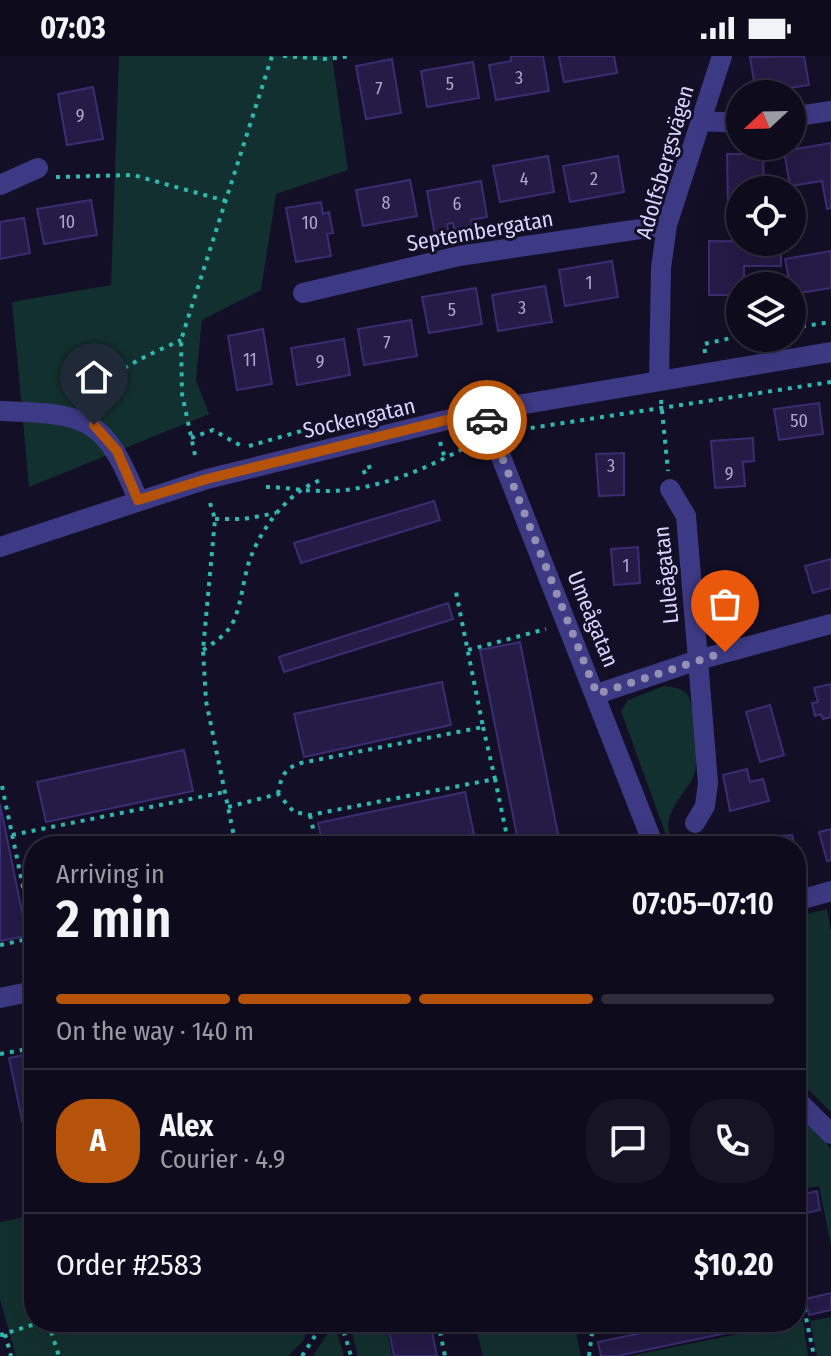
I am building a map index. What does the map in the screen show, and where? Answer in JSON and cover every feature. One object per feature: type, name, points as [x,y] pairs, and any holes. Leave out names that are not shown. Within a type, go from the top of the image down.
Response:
[{"type":"street","name":"Adolfsbergsvägen","points":[[659,379],[661,268],[667,225],[722,56]]},
{"type":"street","points":[[806,115],[831,111]]},
{"type":"street","points":[[702,121],[726,122]]},
{"type":"street","points":[[0,185],[38,168]]},
{"type":"street","name":"Septembergatan","points":[[303,293],[459,256],[667,225]]},
{"type":"street","name":"Sockengatan","points":[[0,547],[207,479],[483,411],[831,352]]},
{"type":"street","points":[[0,411],[80,419],[94,425],[117,451],[138,500]]},
{"type":"street","name":"Umeågatan","points":[[483,411],[568,620],[650,836]]},
{"type":"street","name":"Luleågatan","points":[[670,489],[686,516],[708,783],[705,806],[695,823]]},
{"type":"street","points":[[597,694],[698,660],[831,624]]},
{"type":"street","points":[[806,898],[831,891]]},
{"type":"street","points":[[0,998],[24,993]]},
{"type":"street","points":[[806,1109],[831,1134]]},
{"type":"path","points":[[195,455],[182,394],[181,340],[272,56]]},
{"type":"path","points":[[283,56],[352,56]]},
{"type":"path","points":[[38,168],[60,178],[133,175],[226,201]]},
{"type":"path","points":[[806,326],[831,322]]},
{"type":"path","points":[[80,419],[94,394],[107,382],[181,340]]},
{"type":"path","points":[[659,379],[670,489]]},
{"type":"path","points":[[258,487],[352,489],[404,477],[493,432],[831,382]]},
{"type":"path","points":[[191,438],[213,430],[243,447]]},
{"type":"path","points":[[365,474],[363,469],[372,466],[371,463]]},
{"type":"path","points":[[203,650],[219,640],[233,623],[252,555],[278,513],[301,489],[324,479]]},
{"type":"path","points":[[205,498],[218,494]]},
{"type":"path","points":[[210,503],[215,519],[203,650],[206,701],[234,836]]},
{"type":"path","points":[[215,519],[244,519],[278,513]]},
{"type":"path","points":[[455,587],[507,836]]},
{"type":"path","points":[[468,650],[527,636],[568,620]]},
{"type":"path","points":[[278,794],[281,778],[289,767],[301,763],[483,727]]},
{"type":"path","points":[[278,794],[294,812],[310,815],[495,779]]},
{"type":"path","points":[[2,786],[24,894]]},
{"type":"path","points":[[12,835],[225,792]]},
{"type":"path","points":[[228,807],[278,794]]},
{"type":"path","points":[[310,815],[315,836]]},
{"type":"path","points":[[0,945],[24,941]]},
{"type":"path","points":[[0,1054],[24,1050]]},
{"type":"path","points":[[806,1318],[814,1356]]},
{"type":"path","points":[[11,1356],[2,1334],[24,1327]]},
{"type":"path","points":[[51,1332],[59,1356]]},
{"type":"path","points":[[302,1356],[318,1332]]},
{"type":"path","points":[[344,1332],[351,1356]]},
{"type":"path","points":[[444,1332],[440,1333],[445,1356]]},
{"type":"path","points":[[589,1356],[592,1333]]},
{"type":"green space","points":[[119,56],[332,56],[348,170],[276,194],[261,290],[202,320],[196,380],[209,414],[29,487],[12,302],[111,285]]},
{"type":"green space","points":[[664,686],[679,689],[690,700],[696,734],[694,775],[672,811],[669,820],[671,836],[666,836],[621,711],[628,700]]},
{"type":"green space","points":[[827,909],[831,932],[831,1112],[806,1089],[806,914]]},
{"type":"green space","points":[[806,1120],[822,1135],[831,1150],[831,1245],[819,1186],[806,1188]]},
{"type":"green space","points":[[24,1217],[24,1332],[307,1332],[303,1341],[288,1356],[16,1356],[0,1300],[0,1222]]},
{"type":"green space","points":[[831,1317],[831,1356],[817,1356],[810,1321]]},
{"type":"green space","points":[[328,1332],[337,1332],[344,1356],[313,1356]]},
{"type":"green space","points":[[352,1332],[387,1332],[392,1356],[358,1356]]},
{"type":"green space","points":[[477,1332],[576,1332],[581,1356],[483,1356]]},
{"type":"green space","points":[[748,1332],[805,1332],[808,1356],[629,1356]]},
{"type":"building","points":[[511,56],[543,56],[549,91],[496,100],[489,65],[511,61]]},
{"type":"building","points":[[559,56],[614,56],[617,73],[564,82]]},
{"type":"building","points":[[804,56],[809,85],[806,85],[806,80],[754,80],[750,57]]},
{"type":"building","points":[[392,59],[401,113],[366,119],[356,66]]},
{"type":"building","points":[[473,62],[479,98],[427,107],[421,71]]},
{"type":"building","points":[[93,87],[103,139],[67,145],[58,94]]},
{"type":"building","points":[[831,143],[831,208],[827,209],[822,181],[806,184],[806,176],[788,176],[786,160],[806,160],[806,147]]},
{"type":"building","points":[[548,156],[554,192],[500,202],[493,166]]},
{"type":"building","points":[[618,156],[624,192],[570,202],[563,166]]},
{"type":"building","points":[[727,160],[763,160],[764,176],[727,176]]},
{"type":"building","points":[[410,180],[417,216],[363,226],[356,190]]},
{"type":"building","points":[[481,181],[487,217],[471,220],[472,226],[454,229],[453,223],[447,224],[451,245],[437,247],[427,191]]},
{"type":"building","points":[[91,200],[97,235],[44,244],[37,209]]},
{"type":"building","points":[[321,202],[323,214],[329,212],[333,233],[327,234],[331,256],[296,262],[286,208]]},
{"type":"building","points":[[24,218],[30,253],[0,259],[0,222]]},
{"type":"building","points":[[709,241],[726,241],[726,256],[781,256],[781,266],[744,266],[744,272],[726,272],[726,295],[709,295]]},
{"type":"building","points":[[831,251],[831,288],[806,292],[806,272],[788,272],[785,259]]},
{"type":"building","points":[[612,261],[618,297],[565,306],[559,270]]},
{"type":"building","points":[[545,286],[552,322],[498,331],[492,295]]},
{"type":"building","points":[[476,288],[482,324],[429,333],[422,297]]},
{"type":"building","points":[[411,320],[417,356],[364,365],[358,329]]},
{"type":"building","points":[[263,329],[272,384],[237,390],[228,336]]},
{"type":"building","points":[[344,339],[350,375],[297,385],[291,348]]},
{"type":"building","points":[[819,403],[823,434],[779,440],[774,409]]},
{"type":"building","points":[[753,438],[754,461],[743,462],[745,486],[715,488],[711,441]]},
{"type":"building","points":[[624,453],[624,495],[599,496],[596,454]]},
{"type":"building","points":[[434,501],[440,520],[301,563],[294,543]]},
{"type":"building","points":[[638,547],[640,583],[614,585],[611,549]]},
{"type":"building","points":[[831,559],[831,588],[813,593],[805,566]]},
{"type":"building","points":[[747,579],[750,624],[720,626],[716,582]]},
{"type":"building","points":[[448,603],[453,619],[284,672],[279,657]]},
{"type":"building","points":[[520,642],[558,836],[517,836],[480,650]]},
{"type":"building","points":[[442,682],[451,725],[304,757],[294,714]]},
{"type":"building","points":[[831,684],[831,717],[823,719],[821,714],[815,716],[812,703],[818,702],[814,688]]},
{"type":"building","points":[[770,705],[784,755],[760,762],[746,712]]},
{"type":"building","points":[[184,750],[193,791],[46,822],[37,782]]},
{"type":"building","points":[[747,769],[750,782],[763,779],[769,801],[730,811],[723,775]]},
{"type":"building","points":[[465,792],[474,834],[321,836],[318,823]]},
{"type":"building","points":[[0,804],[24,921],[24,937],[0,941]]},
{"type":"building","points":[[831,829],[831,860],[827,861],[819,832]]},
{"type":"building","points":[[24,1055],[24,1129],[9,1058]]},
{"type":"building","points":[[817,1191],[820,1210],[806,1213],[806,1194]]},
{"type":"building","points":[[831,1293],[831,1310],[809,1315],[806,1299]]},
{"type":"building","points":[[389,1332],[432,1332],[437,1356],[394,1356]]},
{"type":"building","points":[[646,1332],[731,1332],[617,1356],[601,1356],[598,1342]]},
{"type":"way so far","points":[[487,420],[597,694],[725,652]]},
{"type":"route","points":[[94,425],[117,451],[138,500],[207,479],[483,411],[487,420]]}]
